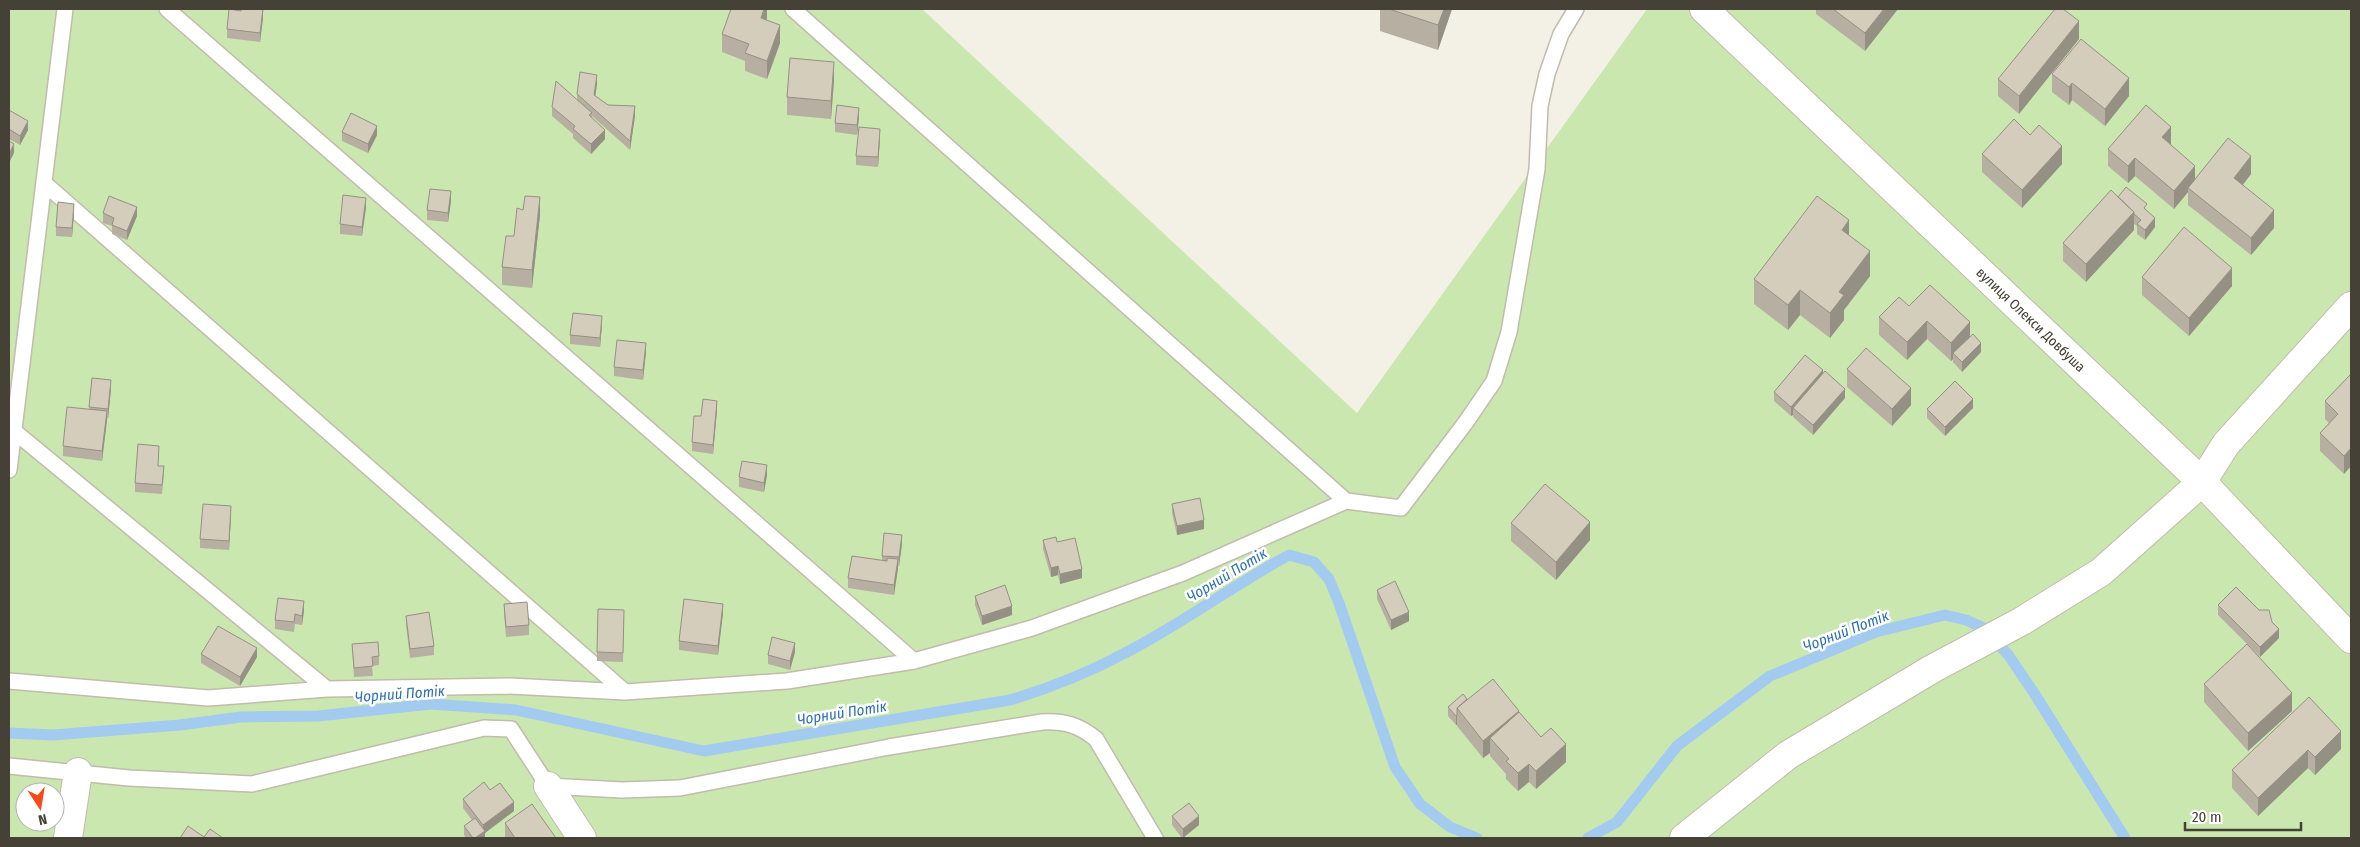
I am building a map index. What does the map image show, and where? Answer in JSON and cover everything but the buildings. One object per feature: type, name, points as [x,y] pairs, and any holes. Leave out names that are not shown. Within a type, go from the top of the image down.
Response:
[{"type":"street","name":"вулиця Олекси Довбуша","points":[[1704,9],[2202,482],[2351,639]]},
{"type":"street","points":[[1684,838],[1788,755],[1932,669],[2022,622],[2101,572],[2202,482],[2226,444],[2351,306]]},
{"type":"street","points":[[68,838],[78,772]]},
{"type":"street","points":[[548,786],[582,838]]},
{"type":"lane","points":[[9,470],[11,429],[65,9]]},
{"type":"lane","points":[[167,9],[914,662]]},
{"type":"lane","points":[[793,9],[1346,501]]},
{"type":"lane","points":[[9,681],[208,698],[327,689],[510,686],[625,692],[787,681],[914,662],[1032,628],[1183,573],[1346,501],[1401,508],[1466,422],[1494,381],[1509,332],[1537,169],[1542,98],[1561,34],[1576,9]]},
{"type":"lane","points":[[44,183],[625,692]]},
{"type":"lane","points":[[11,429],[327,689]]},
{"type":"lane","points":[[9,766],[129,778],[252,784],[484,728],[511,729],[548,786],[622,790],[680,788],[889,747],[1057,721],[1072,723],[1096,739],[1155,838]]},
{"type":"green space","points":[[9,9],[922,9],[1357,413],[1647,9],[2351,9],[2351,838],[9,838]]},
{"type":"waterway","name":"Чорний Потік","points":[[9,733],[53,735],[180,725],[241,717],[318,716],[431,704],[516,710],[704,751],[1010,700],[1025,695],[1083,673],[1146,642],[1289,555],[1314,562],[1329,579],[1395,767],[1420,804],[1450,827],[1477,838]]},
{"type":"waterway","name":"Чорний Потік","points":[[1588,838],[1617,822],[1677,746],[1770,676],[1876,632],[1945,615],[1966,620],[1984,628],[2009,656],[2125,838]]}]
